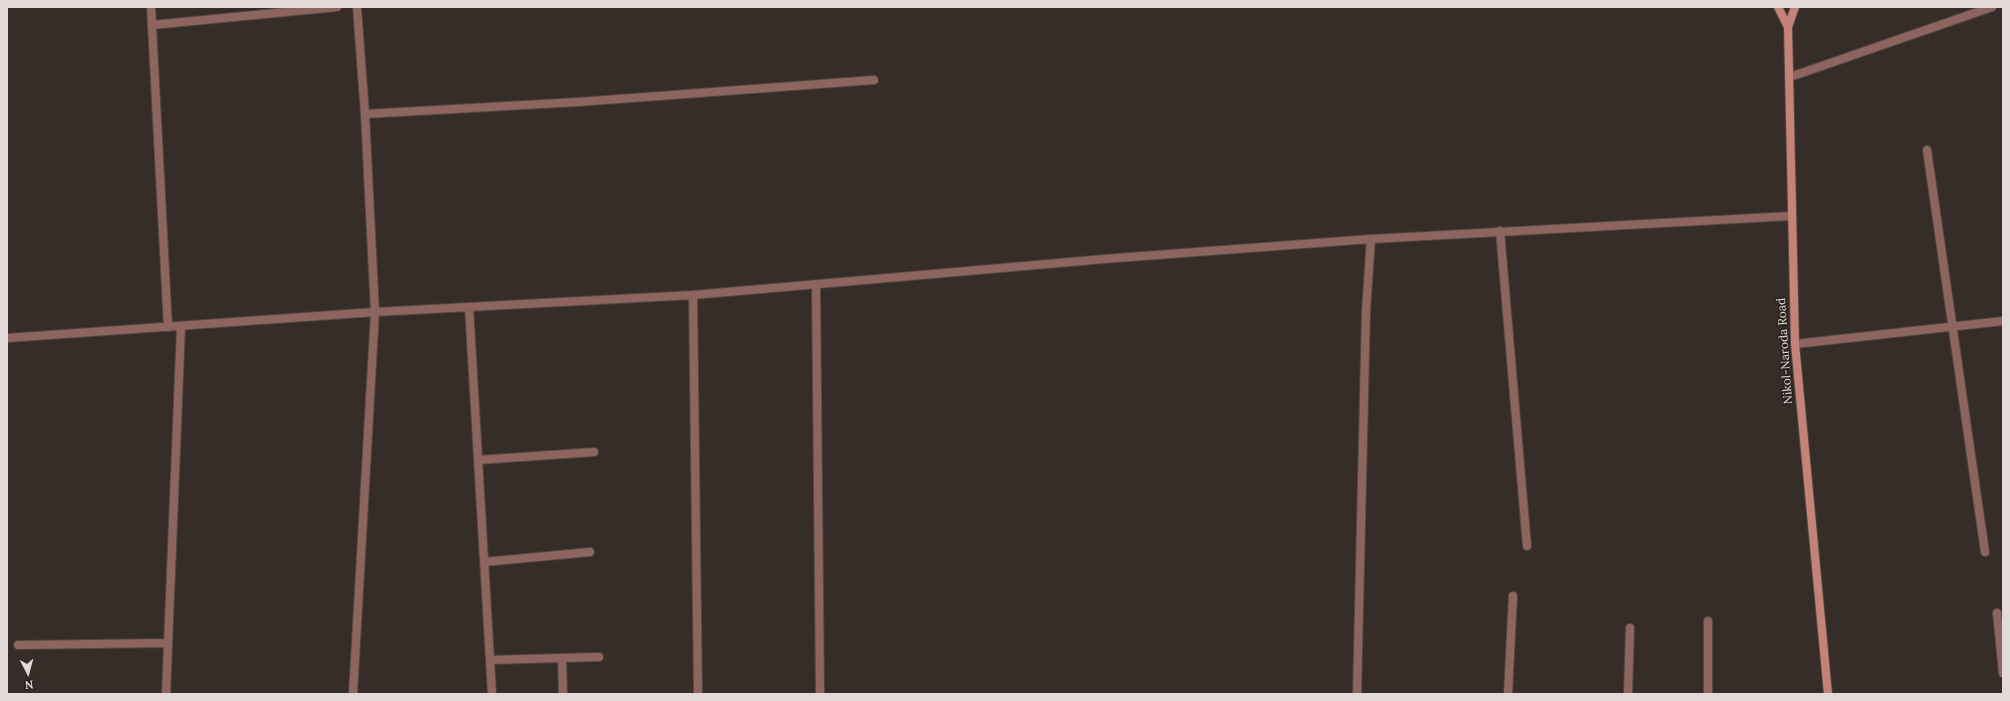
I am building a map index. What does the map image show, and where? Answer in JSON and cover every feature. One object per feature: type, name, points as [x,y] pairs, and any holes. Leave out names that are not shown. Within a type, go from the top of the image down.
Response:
[{"type":"main road","points":[[1778,7],[1788,27]]},
{"type":"main road","name":"Nikol-Naroda Road","points":[[1795,7],[1788,27],[1795,344],[1828,694]]},
{"type":"street","points":[[151,7],[168,327]]},
{"type":"street","points":[[152,25],[337,7]]},
{"type":"street","points":[[353,694],[375,312],[365,114],[357,7]]},
{"type":"street","points":[[1790,77],[1992,7]]},
{"type":"street","points":[[365,114],[586,102],[874,80]]},
{"type":"street","points":[[1927,150],[1951,328],[1985,552]]},
{"type":"street","points":[[7,338],[181,327],[375,312],[693,295],[1116,258],[1371,239],[1791,216]]},
{"type":"street","points":[[1500,231],[1527,546]]},
{"type":"street","points":[[1356,694],[1366,311],[1371,239]]},
{"type":"street","points":[[816,284],[820,694]]},
{"type":"street","points":[[693,295],[698,694]]},
{"type":"street","points":[[469,307],[492,694]]},
{"type":"street","points":[[1795,344],[1951,328],[2003,321]]},
{"type":"street","points":[[166,694],[181,327]]},
{"type":"street","points":[[478,460],[594,452]]},
{"type":"street","points":[[484,562],[590,552]]},
{"type":"street","points":[[1508,694],[1513,596]]},
{"type":"street","points":[[1997,613],[2003,673]]},
{"type":"street","points":[[1708,621],[1708,694]]},
{"type":"street","points":[[1628,694],[1630,628]]},
{"type":"street","points":[[18,645],[168,643]]},
{"type":"street","points":[[490,660],[599,657]]},
{"type":"street","points":[[562,658],[563,694]]}]
